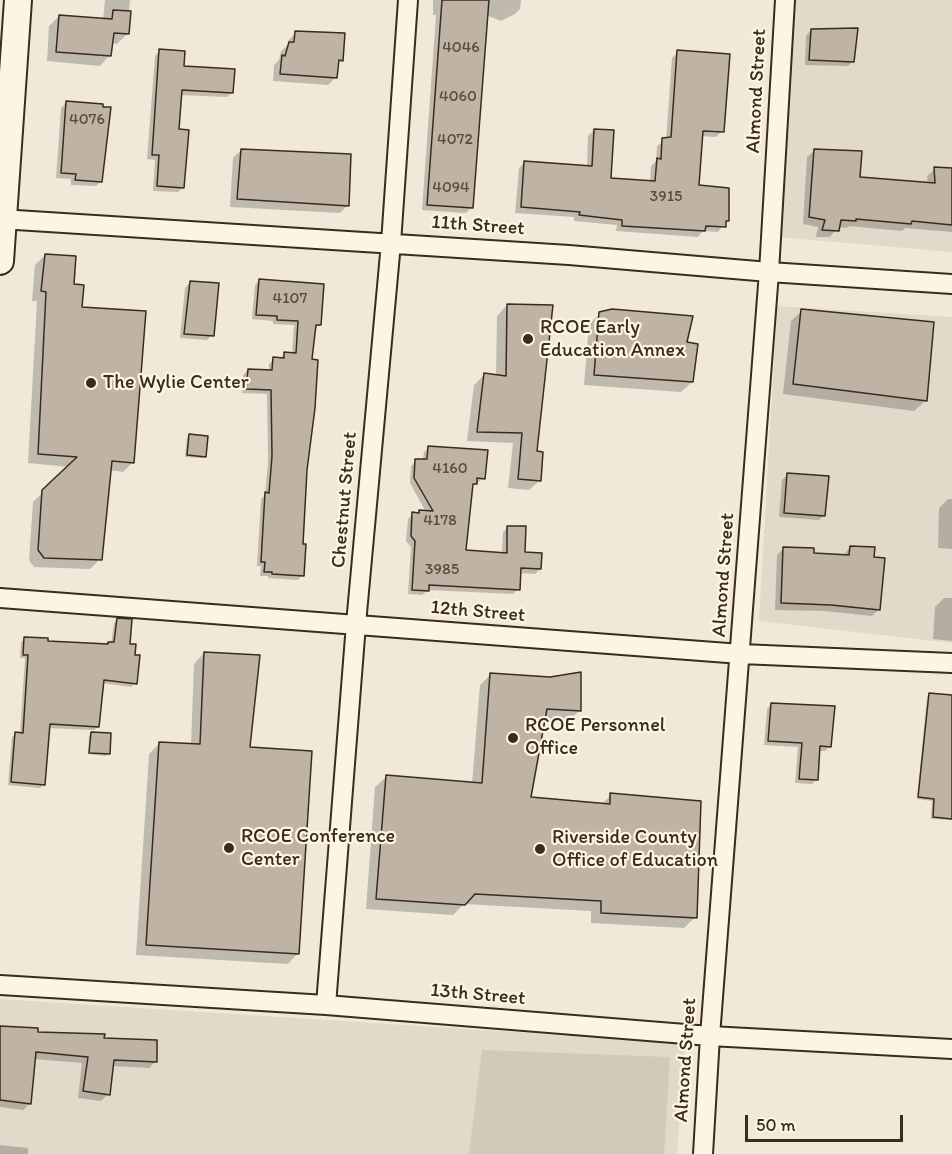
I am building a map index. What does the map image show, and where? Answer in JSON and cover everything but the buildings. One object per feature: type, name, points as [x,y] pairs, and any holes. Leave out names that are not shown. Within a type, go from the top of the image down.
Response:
[{"type":"main road","points":[[0,261],[18,0]]},
{"type":"street","name":"Chestnut Street","points":[[326,1005],[356,624],[391,243],[408,0]]},
{"type":"street","name":"Almond Street","points":[[703,1154],[710,1036],[769,272],[785,0]]},
{"type":"street","name":"11th Street","points":[[2,219],[569,255],[769,272],[952,284]]},
{"type":"street","name":"12th Street","points":[[0,598],[741,654],[952,663]]},
{"type":"street","name":"13th Street","points":[[0,985],[326,1005],[710,1036],[952,1049]]},
{"type":"shaded area","points":[[794,0],[952,0],[952,252],[777,237]]},
{"type":"shaded area","points":[[777,306],[952,317],[952,643],[759,621]]},
{"type":"shaded area","points":[[0,999],[685,1043],[677,1154],[0,1154]]},
{"type":"shaded area","points":[[482,1050],[670,1057],[664,1154],[469,1154]]},
{"type":"place","name":"RCOE Early Education Annex","points":[[528,339]]},
{"type":"place","name":"The Wylie Center","points":[[91,383]]},
{"type":"place","name":"RCOE Personnel Office","points":[[513,738]]},
{"type":"place","name":"RCOE Conference Center","points":[[229,848]]},
{"type":"place","name":"Riverside County Office of Education","points":[[540,849]]}]
